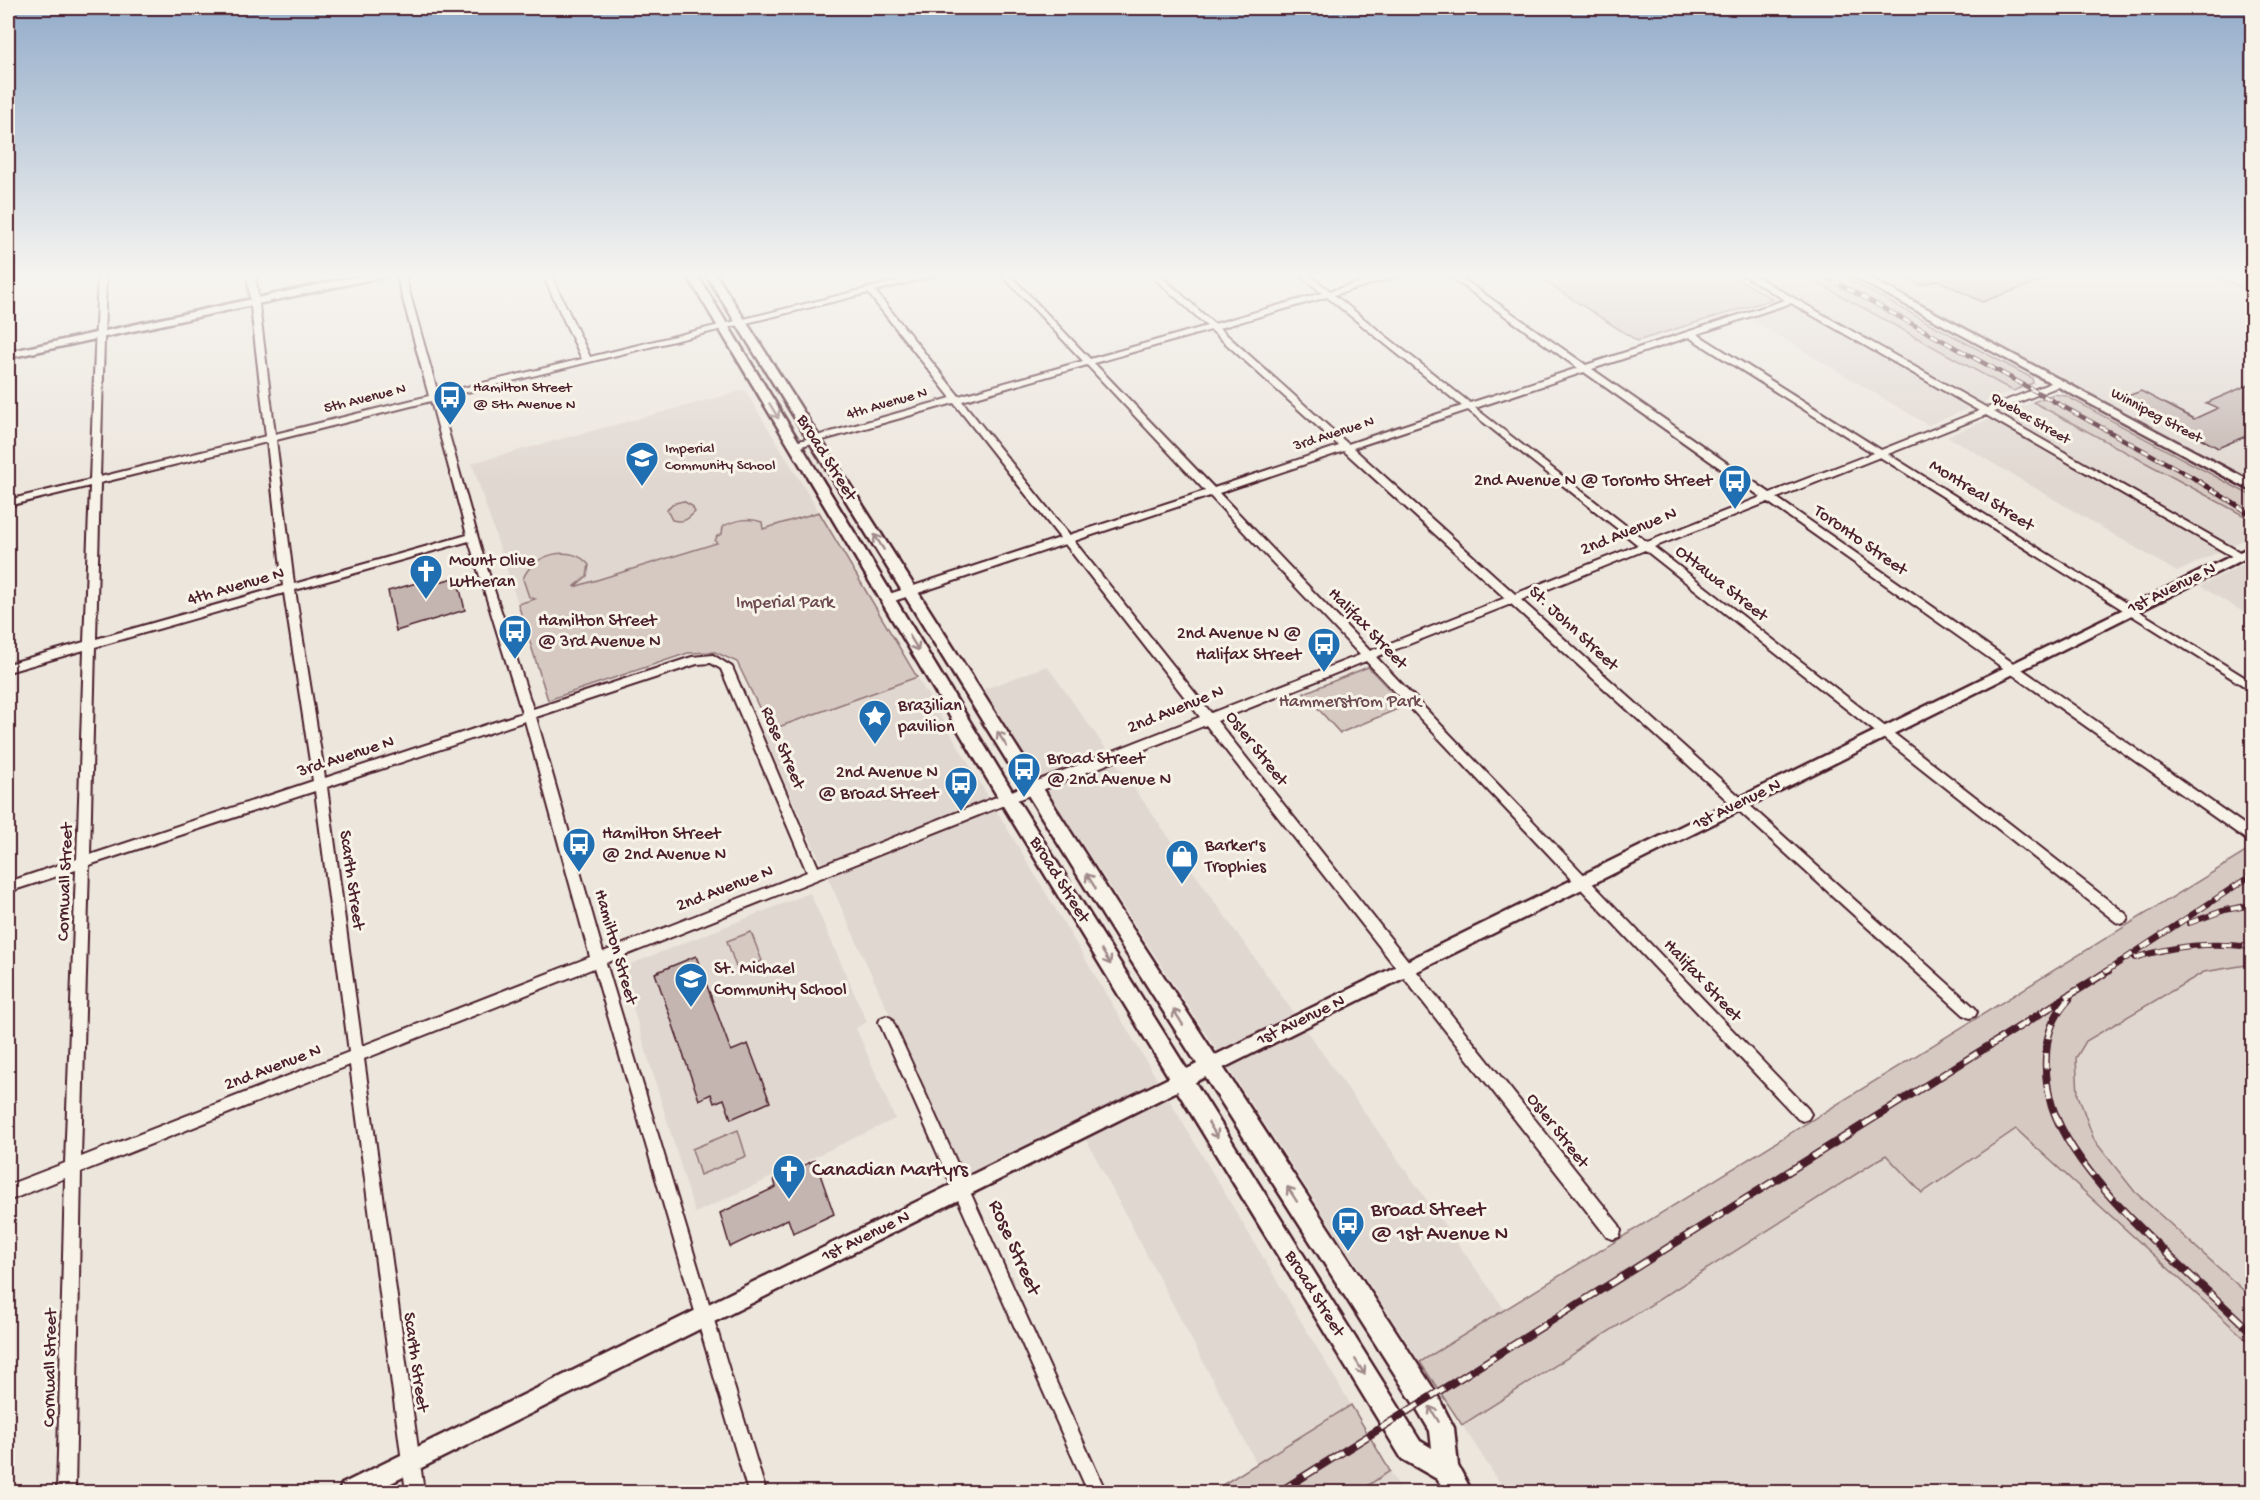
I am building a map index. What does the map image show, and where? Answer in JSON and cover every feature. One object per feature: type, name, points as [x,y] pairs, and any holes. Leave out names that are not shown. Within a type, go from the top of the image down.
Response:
[{"type":"main road","name":"Broad Street","points":[[733,343],[1008,799],[1411,1450],[1446,1470]]},
{"type":"main road","name":"Broad Street","points":[[754,343],[1209,1067],[1442,1428],[1446,1470],[1460,1492]]},
{"type":"main road","name":"Winnipeg Street","points":[[1984,343],[2253,487]]},
{"type":"street","points":[[8,354],[61,343]]},
{"type":"street","name":"Cornwall Street","points":[[66,1492],[73,1167],[85,862],[100,343]]},
{"type":"street","name":"Scarth Street","points":[[260,343],[289,589],[320,784],[415,1492]]},
{"type":"street","name":"Hamilton Street","points":[[419,343],[598,960],[757,1492]]},
{"type":"street","points":[[579,343],[587,360]]},
{"type":"street","name":"5th Avenue N","points":[[8,503],[655,343]]},
{"type":"street","name":"Osler Street","points":[[913,343],[1613,1231]]},
{"type":"street","name":"Halifax Street","points":[[1072,343],[1803,1114]]},
{"type":"street","name":"4th Avenue N","points":[[795,446],[1157,343]]},
{"type":"street","name":"St. John Street","points":[[1231,343],[1970,1011]]},
{"type":"street","name":"Ottawa Street","points":[[1390,343],[2121,918]]},
{"type":"street","name":"Toronto Street","points":[[1548,343],[2253,836]]},
{"type":"street","name":"3rd Avenue N","points":[[887,599],[1664,343]]},
{"type":"street","name":"Montreal Street","points":[[1705,343],[2253,687]]},
{"type":"street","name":"Quebec Street","points":[[1867,343],[1987,412],[2246,553]]},
{"type":"street","name":"2nd Avenue N","points":[[8,1193],[2059,383]]},
{"type":"street","name":"4th Avenue N","points":[[8,668],[474,536]]},
{"type":"street","name":"1st Avenue N","points":[[350,1492],[2246,553]]},
{"type":"street","name":"Rose Street","points":[[696,660],[713,659],[726,667],[815,875]]},
{"type":"street","name":"3rd Avenue N","points":[[8,887],[696,660]]},
{"type":"street","name":"Rose Street","points":[[886,1022],[1097,1492]]},
{"type":"shaded area","points":[[1790,343],[1926,343],[2013,391],[1928,425]]},
{"type":"shaded area","points":[[1991,343],[2252,343],[2252,481]]},
{"type":"shaded area","name":"Imperial Community School","points":[[745,390],[819,512],[518,604],[472,463]]},
{"type":"shaded area","points":[[2033,402],[2252,520],[2252,536],[2177,572],[1947,436]]},
{"type":"shaded area","points":[[2252,560],[2252,617],[2200,586]]},
{"type":"shaded area","points":[[1047,666],[1505,1310],[1420,1362],[982,690]]},
{"type":"shaded area","points":[[917,677],[1351,1405],[1257,1464],[1077,1122],[963,1177],[762,732]]},
{"type":"shaded area","points":[[810,893],[867,1022],[856,1028],[895,1119],[695,1213],[621,968]]},
{"type":"shaded area","points":[[2252,964],[2252,1298],[2135,1192],[2094,1140],[2078,1095],[2076,1058],[2085,1041],[2204,972]]},
{"type":"shaded area","points":[[2016,1129],[2252,1345],[2252,1492],[1506,1492],[1462,1425],[1886,1155],[1922,1193]]},
{"type":"shaded area","points":[[1390,1471],[1403,1492],[1358,1492]]},
{"type":"green space","points":[[1926,343],[1967,343],[2032,378],[2033,383],[2013,391]]},
{"type":"green space","points":[[2054,394],[2066,396],[2252,496],[2252,520],[2033,402]]},
{"type":"green space","points":[[683,501],[692,506],[695,512],[685,520],[672,520],[667,510],[672,504]]},
{"type":"green space","name":"Imperial Park","points":[[819,512],[917,677],[770,730],[737,662],[715,652],[688,653],[548,700],[518,604],[535,599],[529,597],[523,579],[535,563],[553,554],[573,554],[582,558],[589,565],[587,576],[574,587],[717,543],[715,541],[717,536],[722,534],[723,526],[733,522],[747,519],[757,520],[762,522],[763,529]]},
{"type":"green space","name":"Hammerstrom Park","points":[[1368,667],[1405,706],[1340,733],[1304,693]]},
{"type":"green space","points":[[2252,848],[2252,964],[2204,972],[2086,1041],[2076,1058],[2078,1095],[2094,1140],[2135,1192],[2252,1298],[2252,1345],[2016,1129],[1922,1193],[1886,1155],[1462,1425],[1420,1362]]},
{"type":"green space","points":[[751,932],[762,961],[737,970],[727,941]]},
{"type":"green space","points":[[738,1130],[746,1156],[700,1175],[692,1149]]},
{"type":"green space","points":[[1351,1405],[1390,1471],[1358,1492],[1211,1492]]},
{"type":"building","points":[[2253,383],[2253,433],[2218,448],[2125,397],[2141,391],[2194,419],[2218,408],[2206,403]]},
{"type":"building","name":"Mount Olive Lutheran","points":[[457,577],[465,610],[396,631],[388,591],[420,582],[421,587]]},
{"type":"building","name":"St. Michael Community School","points":[[696,956],[731,1051],[748,1044],[770,1102],[731,1119],[724,1099],[714,1103],[711,1094],[699,1100],[655,973]]},
{"type":"building","name":"Canadian Martyrs","points":[[815,1160],[834,1214],[793,1233],[788,1219],[730,1247],[720,1213],[776,1187],[774,1179]]},
{"type":"railway","points":[[1947,343],[2192,477],[2252,515]]},
{"type":"railway","points":[[2105,972],[2252,875]]},
{"type":"railway","points":[[2189,923],[2225,910],[2252,905]]},
{"type":"railway","points":[[2135,958],[2164,950],[2193,946],[2252,947]]},
{"type":"railway","points":[[1279,1492],[2108,971]]},
{"type":"railway","points":[[2069,999],[2052,1026],[2046,1049],[2050,1100],[2065,1136],[2111,1197],[2139,1227],[2252,1333]]},
{"type":"place","name":"Hamilton Street @ 5th Avenue N","points":[[450,426]]},
{"type":"place","name":"Imperial Community School","points":[[642,487]]},
{"type":"place","name":"2nd Avenue N @ Toronto Street","points":[[1735,510]]},
{"type":"place","name":"Mount Olive Lutheran","points":[[426,600]]},
{"type":"place","name":"Hamilton Street @ 3rd Avenue N","points":[[515,660]]},
{"type":"place","name":"2nd Avenue N @ Halifax Street","points":[[1324,673]]},
{"type":"place","name":"Brazilian pavilion","points":[[875,745]]},
{"type":"place","name":"Broad Street @ 2nd Avenue N","points":[[1024,798]]},
{"type":"place","name":"2nd Avenue N @ Broad Street","points":[[961,812]]},
{"type":"place","name":"Hamilton Street @ 2nd Avenue N","points":[[579,873]]},
{"type":"place","name":"Barker's Trophies","points":[[1182,885]]},
{"type":"place","name":"St. Michael Community School","points":[[691,1008]]},
{"type":"place","name":"Canadian Martyrs","points":[[789,1200]]},
{"type":"place","name":"Broad Street @ 1st Avenue N","points":[[1348,1252]]}]
